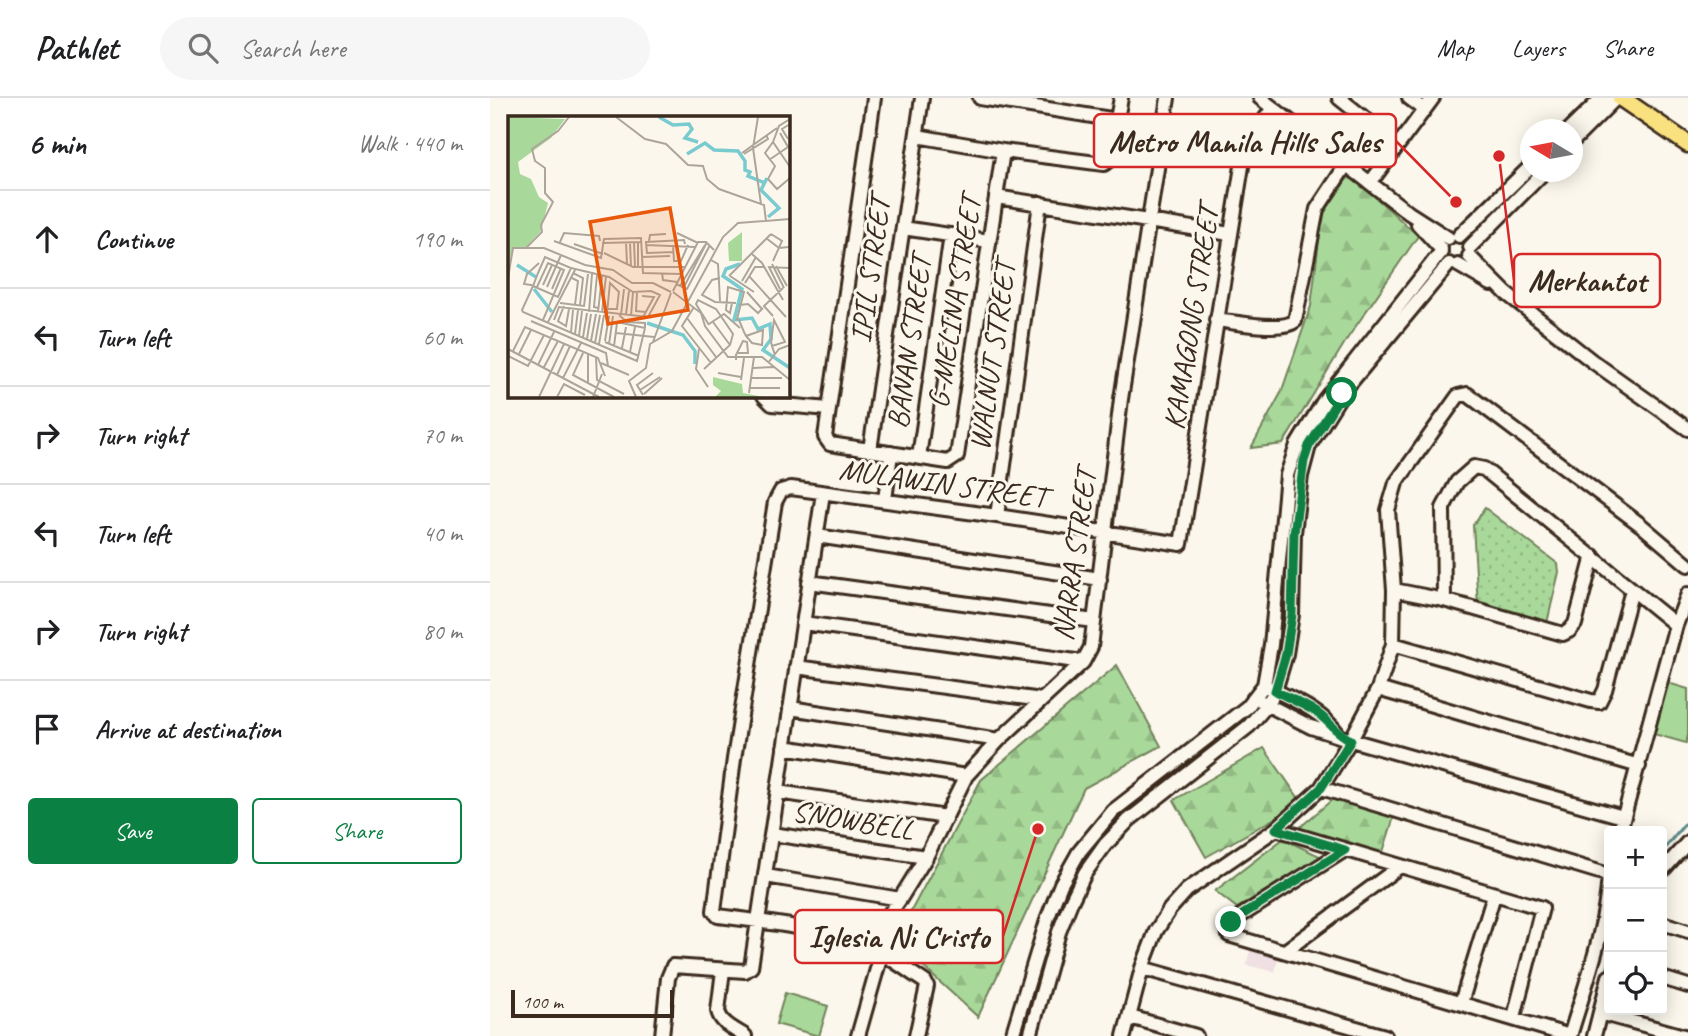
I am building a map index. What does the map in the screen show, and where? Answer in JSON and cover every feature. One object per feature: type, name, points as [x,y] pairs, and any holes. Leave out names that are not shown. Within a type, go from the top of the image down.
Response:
[{"type":"main road","points":[[1618,98],[1688,144]]},
{"type":"street","points":[[874,98],[825,437],[827,443],[919,457]]},
{"type":"street","name":"IPIL STREET","points":[[870,450],[922,98]]},
{"type":"street","points":[[980,98],[1117,120]]},
{"type":"street","points":[[917,136],[1104,164],[1109,160],[1121,98]]},
{"type":"street","name":"NARRA STREET","points":[[867,946],[926,857],[966,776],[999,740],[1083,662],[1091,647],[1104,533],[1168,98]]},
{"type":"street","points":[[1260,98],[1447,244],[1454,264],[1506,293],[1592,361],[1688,429]]},
{"type":"street","points":[[1339,98],[1398,145]]},
{"type":"street","points":[[1409,98],[1424,110]]},
{"type":"street","points":[[1370,183],[1433,98]]},
{"type":"street","points":[[1580,119],[1602,98]]},
{"type":"street","points":[[1583,132],[1618,98]]},
{"type":"street","name":"KAMAGONG STREET","points":[[1181,544],[1230,234],[1248,142],[1273,108]]},
{"type":"street","name":"G-MELINA STREET","points":[[919,457],[948,462],[957,456],[1003,151]]},
{"type":"street","points":[[1216,320],[1276,326],[1289,325],[1295,321],[1317,209],[1346,165]]},
{"type":"street","points":[[1269,688],[1287,475],[1297,445],[1325,399],[1447,244],[1520,177]]},
{"type":"street","points":[[1030,1036],[1059,932],[1085,873],[1105,845],[1129,820],[1249,726],[1286,654],[1292,615],[1294,533],[1301,476],[1309,446],[1342,393],[1454,264],[1535,182]]},
{"type":"street","points":[[996,197],[1230,234]]},
{"type":"street","name":"WALNUT STREET","points":[[997,516],[1040,203]]},
{"type":"street","points":[[904,228],[989,241]]},
{"type":"street","name":"BANAN STREET","points":[[919,457],[950,235]]},
{"type":"street","points":[[1447,244],[1464,239],[1469,251],[1506,293]]},
{"type":"street","points":[[1124,1036],[1142,968],[1156,931],[1177,900],[1187,890],[1276,829],[1321,788],[1378,689],[1393,644],[1394,590],[1388,510],[1396,483],[1462,393],[1467,394],[1641,526],[1688,565]]},
{"type":"street","points":[[765,397],[772,404],[829,409]]},
{"type":"street","points":[[885,500],[891,453]]},
{"type":"street","points":[[1444,600],[1443,508],[1457,482],[1474,467],[1484,469],[1676,625]]},
{"type":"street","name":"MULAWIN STREET","points":[[757,921],[718,916],[715,911],[734,759],[770,529],[775,502],[781,491],[791,488],[885,500],[1181,544]]},
{"type":"street","points":[[662,1036],[670,969],[677,966],[749,970],[766,876],[823,493]]},
{"type":"street","points":[[817,536],[1100,579]]},
{"type":"street","points":[[1394,590],[1444,600],[1563,634],[1575,624],[1593,556]]},
{"type":"street","points":[[809,582],[1094,621]]},
{"type":"street","points":[[1393,644],[1599,702],[1605,690],[1632,590]]},
{"type":"street","points":[[1620,826],[1676,625],[1688,594]]},
{"type":"street","points":[[803,623],[1083,662]]},
{"type":"street","points":[[796,667],[1042,700]]},
{"type":"street","points":[[1269,688],[1316,712],[1332,725],[1338,734]]},
{"type":"street","points":[[1378,689],[1639,766]]},
{"type":"street","points":[[1261,702],[1311,727],[1351,740],[1623,817]]},
{"type":"street","points":[[1012,1036],[1048,917],[1061,884],[1079,852],[1112,811],[1261,702]]},
{"type":"street","points":[[790,708],[999,740]]},
{"type":"street","points":[[784,747],[966,776]]},
{"type":"street","points":[[1321,788],[1604,873]]},
{"type":"street","points":[[778,792],[946,817]]},
{"type":"street","points":[[1276,829],[1542,908],[1514,1017]]},
{"type":"street","name":"SNOWBELL","points":[[772,834],[926,857]]},
{"type":"street","points":[[1667,865],[1688,842]]},
{"type":"street","points":[[1345,850],[1228,925],[1231,937],[1514,1017],[1570,1036],[1596,953],[1604,917]]},
{"type":"street","points":[[1285,951],[1399,867]]},
{"type":"street","points":[[766,876],[900,899]]},
{"type":"street","points":[[1461,1003],[1494,895]]},
{"type":"street","points":[[757,921],[834,936],[867,946],[925,982],[927,986],[916,1036]]},
{"type":"street","points":[[1667,924],[1686,928]]},
{"type":"street","points":[[858,1036],[881,955]]},
{"type":"street","points":[[1142,968],[1385,1036]]},
{"type":"street","points":[[723,970],[718,1011],[723,1022],[745,1036]]},
{"type":"street","points":[[1667,980],[1688,986]]},
{"type":"street","points":[[1594,1036],[1604,997]]},
{"type":"street","points":[[1600,1013],[1684,1036]]},
{"type":"street","points":[[1130,1017],[1196,1036]]},
{"type":"shaded area","points":[[1251,947],[1279,954],[1275,972],[1246,965]]},
{"type":"green space","points":[[1350,174],[1418,236],[1347,339],[1283,444],[1251,448],[1281,393],[1311,306],[1322,216]]},
{"type":"green space","points":[[1485,508],[1558,564],[1559,572],[1547,623],[1478,606],[1473,525]]},
{"type":"green space","points":[[1117,665],[1161,746],[1084,788],[978,1017],[895,941],[981,780]]},
{"type":"green space","points":[[1668,683],[1688,689],[1686,743],[1654,734]]},
{"type":"green space","points":[[1264,748],[1302,803],[1206,857],[1174,800]]},
{"type":"green space","points":[[1334,798],[1394,817],[1382,855],[1298,829]]},
{"type":"green space","points":[[1283,839],[1322,857],[1237,908],[1215,891]]},
{"type":"green space","points":[[785,993],[828,1006],[819,1036],[776,1024]]},
{"type":"waterway","points":[[1667,845],[1688,820]]},
{"type":"place","name":"Merkantot","points":[[1499,156]]},
{"type":"place","name":"Metro Manila Hills Sales","points":[[1456,202]]},
{"type":"place","name":"Iglesia Ni Cristo","points":[[1038,829]]},
{"type":"route","points":[[1231,922],[1345,850],[1276,829],[1321,788],[1351,740],[1338,734],[1332,725],[1316,712],[1275,691],[1286,654],[1292,615],[1294,533],[1304,461],[1309,446],[1342,393]]}]
